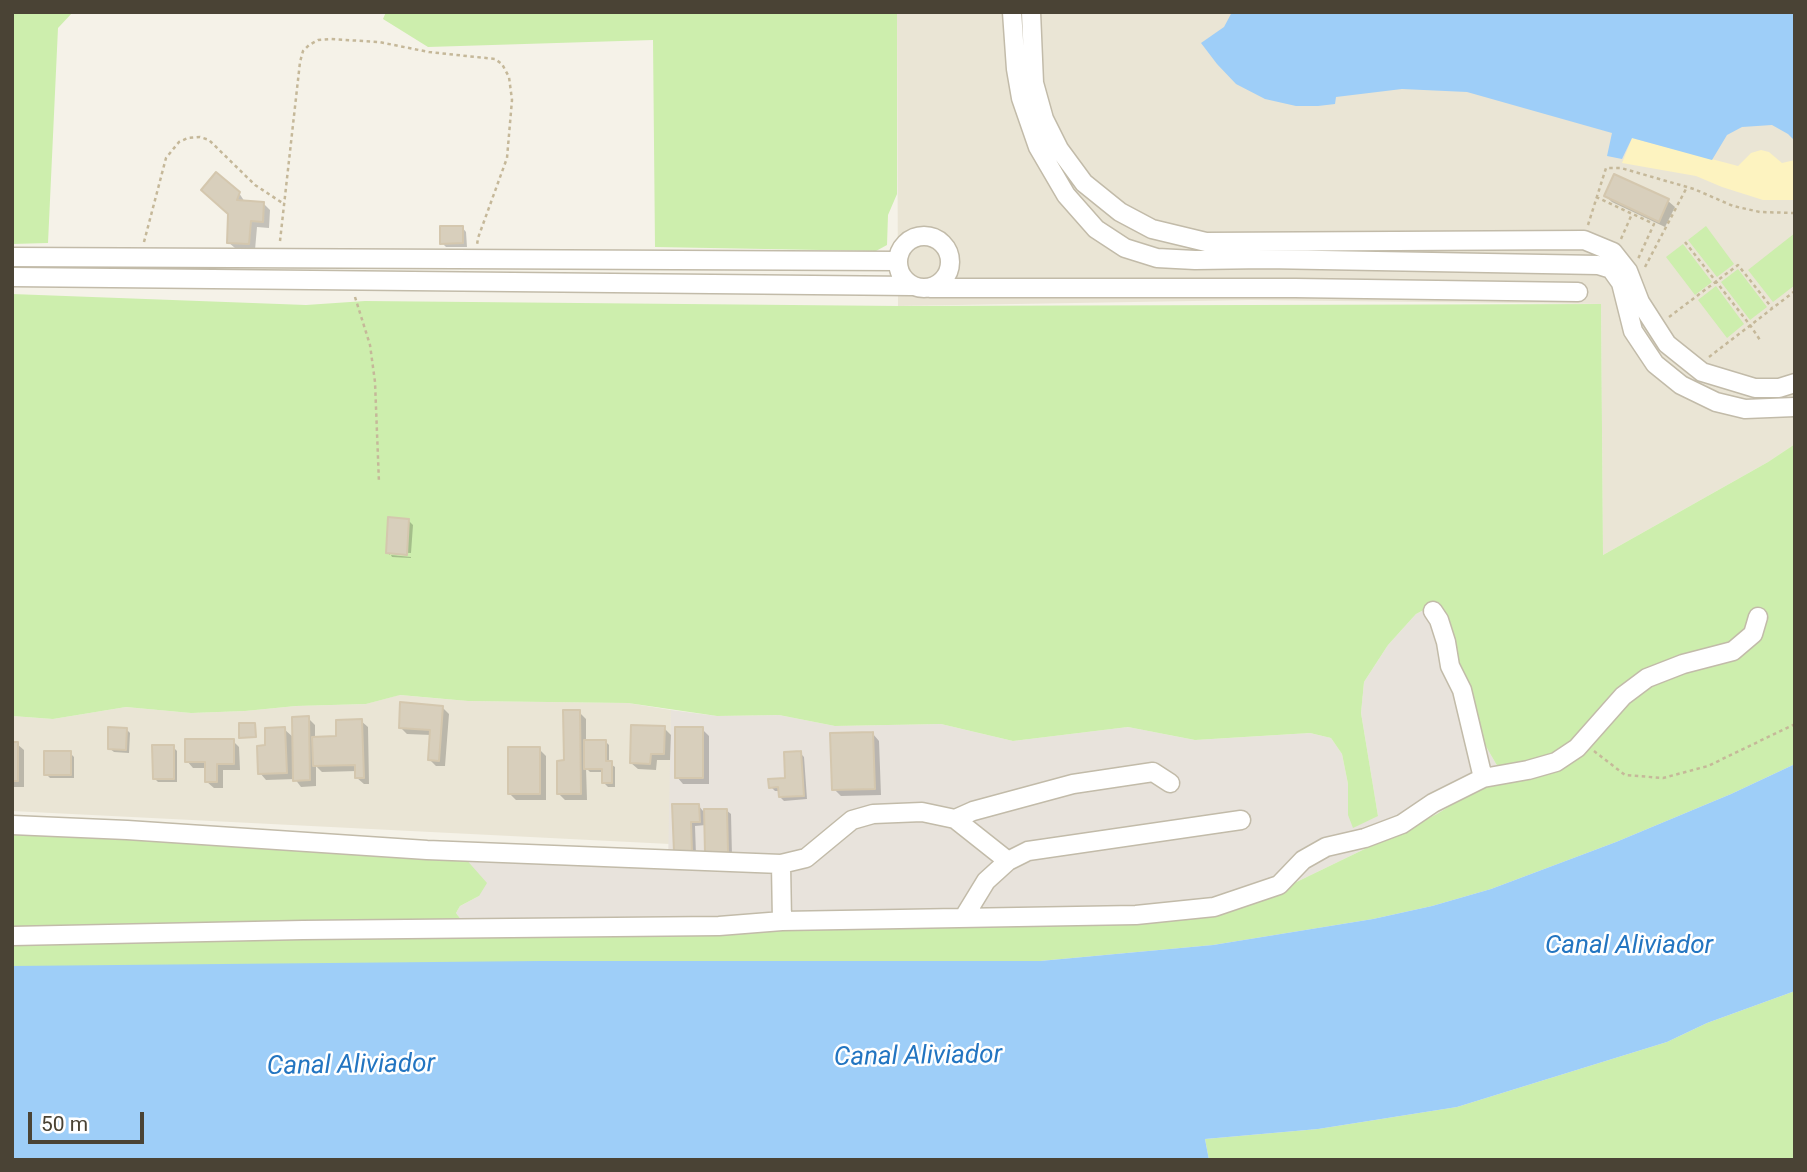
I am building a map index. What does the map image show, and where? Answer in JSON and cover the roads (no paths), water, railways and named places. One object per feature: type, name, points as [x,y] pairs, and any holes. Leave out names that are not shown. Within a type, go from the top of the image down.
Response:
[{"type":"street","points":[[1012,12],[1021,98],[1038,147],[1066,195],[1096,229],[1125,248],[1157,258],[1195,260],[1598,265],[1611,269],[1621,283],[1633,331],[1655,364],[1681,385],[1716,402],[1745,408],[1795,407]]},
{"type":"street","points":[[1031,12],[1034,83],[1044,119],[1059,149],[1084,183],[1120,212],[1152,229],[1206,242],[1584,240],[1631,260],[1640,302],[1667,344],[1702,372],[1755,388],[1779,388],[1795,383]]},
{"type":"street","points":[[1079,210],[1097,194]]},
{"type":"street","points":[[1125,248],[1142,224]]},
{"type":"street","points":[[920,236],[937,240],[948,253],[948,270],[938,284],[921,287],[900,274],[898,261],[901,250],[920,236]]},
{"type":"street","points":[[12,257],[898,261]]},
{"type":"street","points":[[137,257],[137,278]]},
{"type":"street","points":[[477,259],[477,281]]},
{"type":"street","points":[[12,276],[1578,292]]},
{"type":"street","points":[[1433,611],[1446,642],[1450,666],[1462,690],[1483,778]]},
{"type":"street","points":[[12,936],[719,926],[782,921],[1136,915],[1214,908],[1279,885],[1303,860],[1326,847],[1365,838],[1402,824],[1433,803],[1483,778],[1556,762],[1577,748],[1623,696],[1647,678],[1732,650],[1753,634],[1758,617]]},
{"type":"street","points":[[955,819],[973,811],[1073,784],[1153,772],[1170,783]]},
{"type":"street","points":[[12,825],[427,850],[781,863],[806,858],[852,820],[873,814],[922,812],[955,819],[1008,861]]},
{"type":"street","points":[[964,917],[986,881],[1008,861],[1028,851],[1241,820]]},
{"type":"street","points":[[781,863],[782,921]]},
{"type":"water","points":[[1232,12],[1795,12],[1795,141],[1772,125],[1742,127],[1727,135],[1712,160],[1632,138],[1622,159],[1607,156],[1612,133],[1467,92],[1402,89],[1336,97],[1335,104],[1318,106],[1296,106],[1265,99],[1236,84],[1201,43],[1224,27]]},
{"type":"water","name":"Canal Aliviador","points":[[1795,764],[1795,991],[1707,1023],[1667,1042],[1457,1107],[1318,1129],[1205,1139],[1209,1160],[12,1160],[12,966],[540,961],[1040,961],[1213,945],[1373,919],[1491,889],[1616,842]]}]
